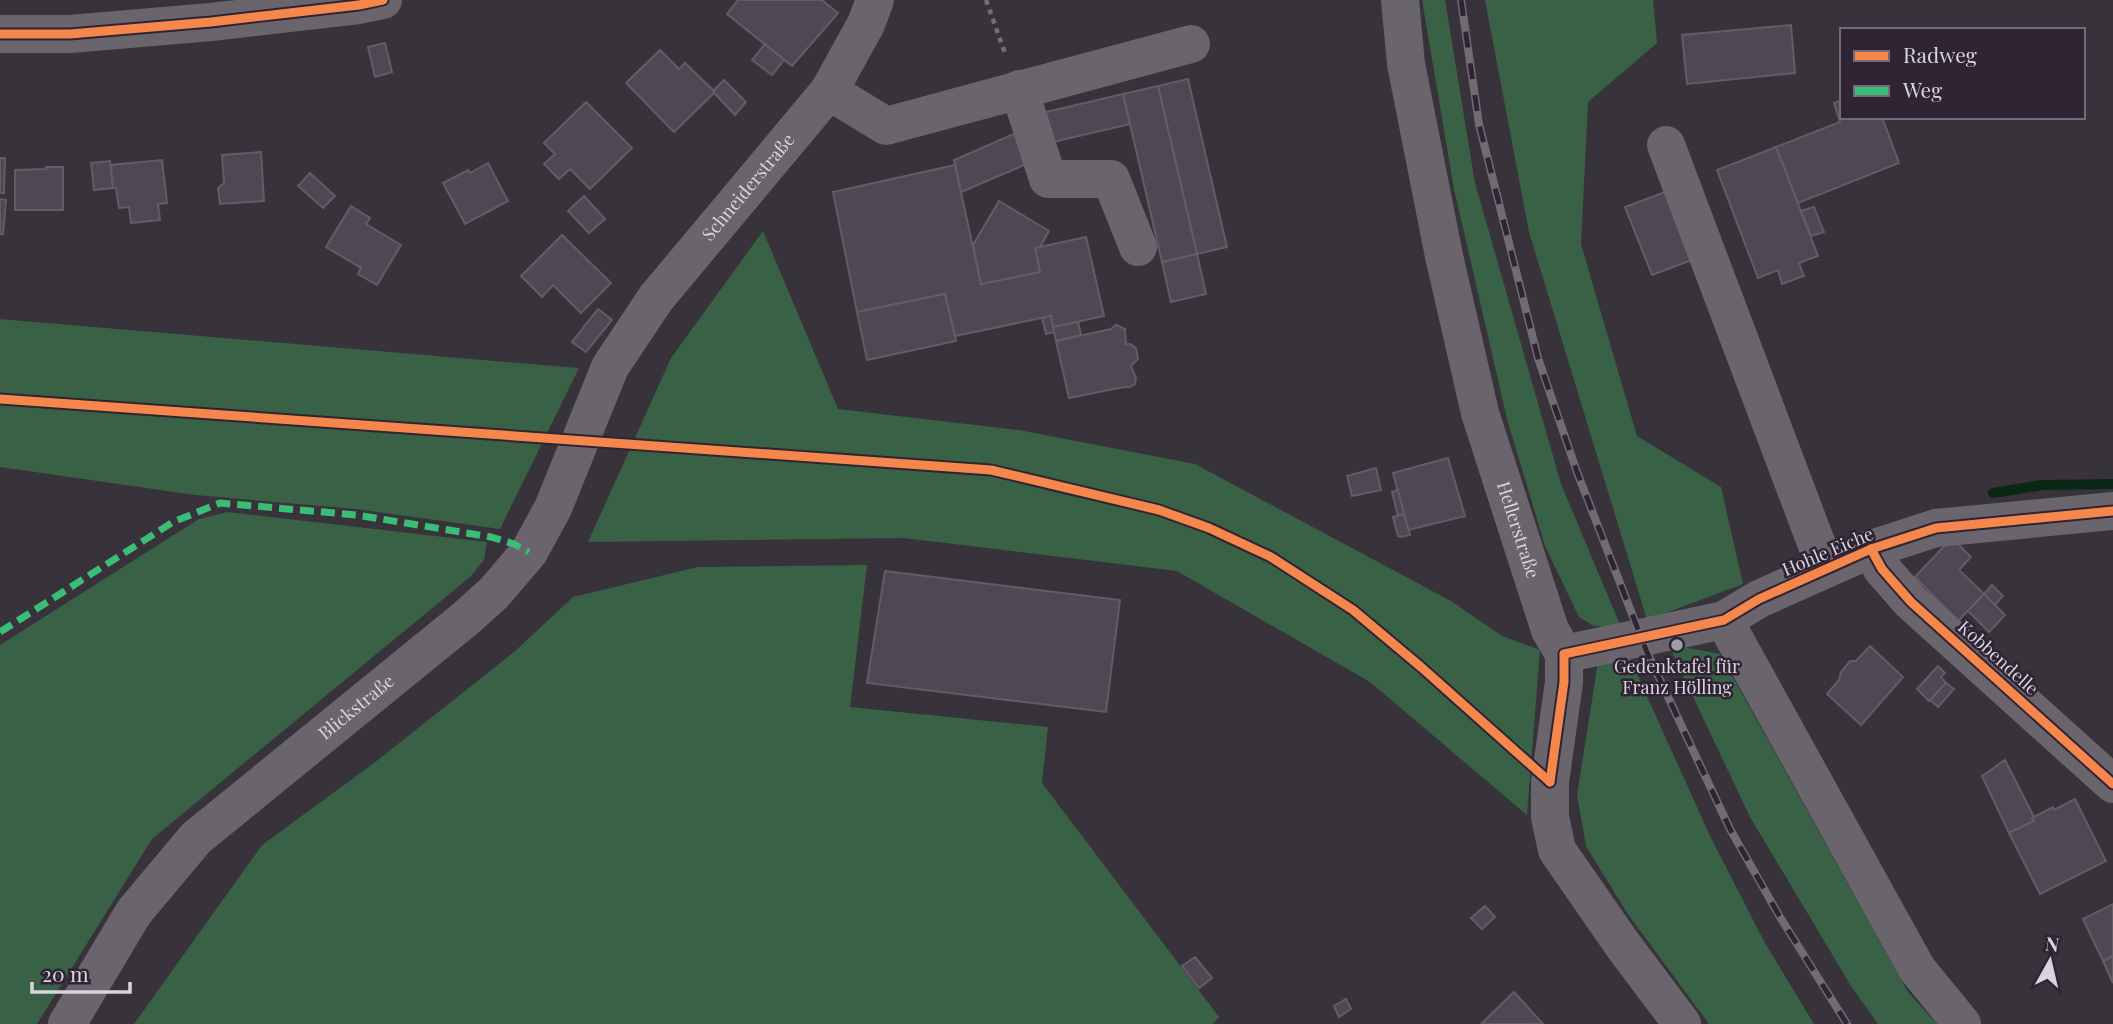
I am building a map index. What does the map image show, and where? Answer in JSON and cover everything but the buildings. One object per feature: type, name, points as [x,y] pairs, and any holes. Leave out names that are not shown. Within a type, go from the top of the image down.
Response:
[{"type":"street","points":[[0,34],[70,34],[198,23],[383,0]]},
{"type":"street","name":"Schneiderstraße","points":[[610,367],[656,298],[829,91],[866,24],[875,0]]},
{"type":"street","name":"Hellerstraße","points":[[1400,0],[1406,64],[1444,256],[1480,413],[1550,630],[1564,654],[1564,682],[1550,782],[1550,817],[1557,850],[1682,1024]]},
{"type":"street","points":[[829,91],[887,126],[1191,44]]},
{"type":"street","points":[[1019,89],[1048,179],[1111,180],[1138,247]]},
{"type":"street","name":"Hohle Eiche","points":[[1666,145],[1826,569]]},
{"type":"street","name":"Blickstraße","points":[[67,1024],[134,912],[196,838],[422,655],[494,593],[530,552],[552,508],[610,367]]},
{"type":"street","name":"Hohle Eiche","points":[[1564,654],[1724,620],[1759,599],[1871,549],[1936,528],[2113,511]]},
{"type":"street","name":"Kobbendelle","points":[[1871,549],[1882,569],[1911,601],[2113,783]]},
{"type":"street","points":[[1724,620],[1917,969],[1962,1024]]},
{"type":"path","points":[[986,0],[1019,89]]},
{"type":"green space","points":[[1422,0],[1445,0],[1475,183],[1561,484],[1621,627],[1594,626],[1579,617],[1545,546],[1507,419],[1454,189]]},
{"type":"green space","points":[[1485,0],[1653,0],[1657,43],[1588,102],[1581,244],[1637,436],[1721,487],[1743,584],[1647,620],[1529,232]]},
{"type":"green space","points":[[763,231],[838,409],[1019,430],[1195,464],[1451,601],[1502,636],[1540,650],[1527,815],[1370,682],[1177,571],[904,538],[588,542],[671,358]]},
{"type":"green space","points":[[0,319],[579,368],[500,529],[356,509],[195,495],[0,467]]},
{"type":"green space","points":[[227,512],[487,542],[484,560],[470,577],[152,839],[37,1024],[0,1024],[0,645],[199,519]]},
{"type":"green space","points":[[867,565],[850,707],[1048,727],[1042,783],[1219,1017],[1213,1024],[134,1024],[262,845],[374,763],[514,652],[573,597],[698,567]]},
{"type":"green space","points":[[1668,644],[1720,654],[1908,992],[1937,1024],[1878,1024],[1851,986],[1750,817]]},
{"type":"green space","points":[[1628,654],[1710,836],[1765,943],[1814,1024],[1709,1024],[1627,913],[1586,846],[1577,795],[1598,662]]},
{"type":"waterway","points":[[1993,493],[2042,485],[2113,484]]},
{"type":"railway","points":[[1461,0],[1479,124],[1538,358],[1577,472],[1646,650],[1730,829],[1780,917],[1847,1024]]},
{"type":"marked path","points":[[0,632],[173,522],[220,503],[357,515],[491,537],[529,552]]},
{"type":"cycle path","points":[[0,34],[70,34],[211,22],[383,0]]},
{"type":"cycle path","points":[[0,399],[991,470],[1159,510],[1209,528],[1271,557],[1353,610],[1550,782]]},
{"type":"cycle path","points":[[1550,782],[1564,682],[1564,654],[1724,620],[1759,599],[1871,549],[1936,528],[2113,511]]},
{"type":"cycle path","points":[[1871,549],[1882,569],[1911,602],[2113,784]]},
{"type":"place","name":"Gedenktafel für Franz Hölling","points":[[1677,645]]}]
